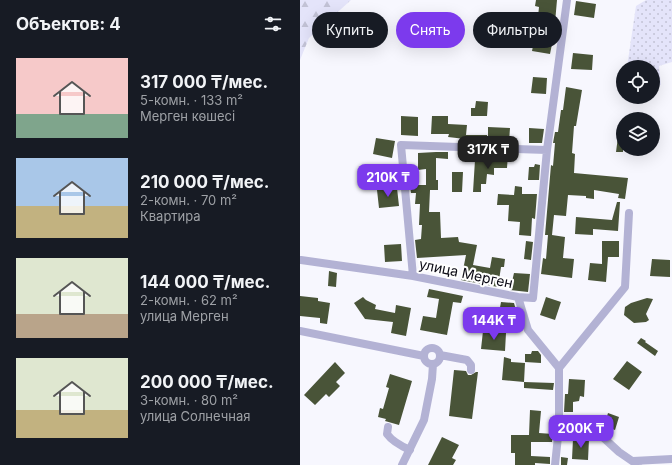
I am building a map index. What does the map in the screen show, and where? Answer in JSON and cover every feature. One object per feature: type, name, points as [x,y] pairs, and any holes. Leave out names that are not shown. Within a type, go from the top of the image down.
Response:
[{"type":"street","points":[[518,297],[533,298],[547,150],[567,0]]},
{"type":"street","points":[[413,276],[401,145],[547,150]]},
{"type":"street","points":[[555,465],[559,427],[559,368],[625,287],[629,212]]},
{"type":"street","name":"улица Мерген","points":[[300,260],[413,276],[518,297],[528,330],[559,368]]},
{"type":"street","points":[[300,331],[424,356]]},
{"type":"street","points":[[440,355],[437,363],[428,364],[425,361],[425,352],[428,349],[433,348],[437,350],[440,355],[467,360],[471,365],[470,370]]},
{"type":"street","points":[[402,465],[424,420],[432,378],[433,364]]},
{"type":"street","points":[[559,427],[577,424],[593,428],[619,452],[635,463],[672,459]]},
{"type":"street","points":[[388,427],[387,434],[390,438],[410,450]]},
{"type":"green space","points":[[300,0],[351,0],[338,12],[312,12],[312,35],[309,38],[300,60]]},
{"type":"green space","points":[[646,0],[672,0],[672,62],[660,66],[660,60],[628,60],[636,6]]},
{"type":"building","points":[[536,0],[557,0],[556,12],[538,12],[539,7],[535,6]]},
{"type":"building","points":[[576,1],[596,4],[594,18],[574,15]]},
{"type":"building","points":[[533,48],[551,48],[550,54],[532,51]]},
{"type":"building","points":[[573,53],[593,55],[592,70],[571,69]]},
{"type":"building","points":[[533,77],[547,78],[546,94],[531,93]]},
{"type":"building","points":[[566,87],[582,90],[576,126],[574,126],[572,153],[575,154],[574,173],[628,178],[625,199],[618,198],[619,194],[594,190],[594,199],[586,198],[586,196],[568,195],[566,216],[554,215],[552,235],[565,237],[563,258],[574,259],[572,278],[541,274],[543,258],[546,259],[548,235],[545,235],[551,165],[553,166],[555,143],[553,143],[555,132],[558,132]]},
{"type":"building","points":[[476,101],[488,102],[487,116],[471,116],[471,108],[475,108]]},
{"type":"building","points":[[401,116],[418,117],[418,136],[401,135]]},
{"type":"building","points":[[432,116],[448,116],[448,124],[467,125],[466,135],[487,135],[487,142],[474,142],[474,140],[448,137],[449,134],[431,134]]},
{"type":"building","points":[[488,127],[510,128],[509,142],[500,143],[500,141],[488,141]]},
{"type":"building","points":[[529,128],[544,129],[542,143],[529,143]]},
{"type":"building","points":[[376,138],[395,141],[392,158],[373,154]]},
{"type":"building","points":[[448,152],[448,159],[436,158],[436,180],[438,180],[438,190],[430,190],[429,212],[440,212],[441,238],[458,237],[459,242],[477,245],[473,265],[490,268],[492,257],[505,259],[504,267],[501,267],[498,287],[461,280],[466,255],[417,258],[415,240],[421,239],[422,225],[419,225],[420,204],[415,204],[416,193],[411,193],[410,185],[426,185],[426,169],[418,170],[418,153]]},
{"type":"building","points":[[500,154],[508,154],[507,168],[494,168],[494,175],[487,174],[486,184],[481,184],[481,192],[473,192],[475,160],[488,161],[490,156],[500,156]]},
{"type":"building","points":[[535,164],[540,165],[539,180],[528,180],[529,167],[534,167]]},
{"type":"building","points":[[452,172],[463,172],[462,192],[452,192]]},
{"type":"building","points":[[515,186],[522,187],[522,194],[537,194],[535,219],[532,218],[531,236],[519,235],[520,222],[508,221],[509,205],[497,205],[498,194],[514,195]]},
{"type":"building","points":[[397,188],[399,206],[379,208],[377,190]]},
{"type":"building","points":[[617,202],[620,202],[618,231],[593,229],[593,235],[575,234],[576,217],[612,220]]},
{"type":"building","points":[[526,241],[533,242],[531,260],[524,259]]},
{"type":"building","points":[[602,241],[619,241],[619,257],[608,257],[606,282],[588,280],[590,263],[602,264]]},
{"type":"building","points":[[401,244],[402,261],[385,262],[384,245]]},
{"type":"building","points":[[652,259],[670,260],[670,277],[650,276]]},
{"type":"building","points":[[329,271],[337,273],[336,287],[328,286]]},
{"type":"building","points":[[514,273],[530,274],[528,292],[510,290]]},
{"type":"building","points":[[429,289],[463,296],[461,303],[453,302],[447,335],[420,330],[423,316],[436,318],[439,299],[427,297]]},
{"type":"building","points":[[300,296],[318,298],[318,301],[330,303],[327,324],[320,323],[320,318],[300,316]]},
{"type":"building","points":[[363,297],[376,305],[375,309],[395,313],[396,305],[411,308],[406,336],[391,333],[393,322],[365,319],[354,303]]},
{"type":"building","points":[[546,297],[561,302],[555,320],[540,315]]},
{"type":"building","points":[[647,298],[653,299],[646,314],[649,320],[646,322],[634,323],[624,315],[625,307],[631,303]]},
{"type":"building","points":[[501,302],[514,303],[519,321],[514,321],[513,313],[499,313]]},
{"type":"building","points":[[483,331],[506,333],[505,351],[481,349]]},
{"type":"building","points":[[641,338],[658,351],[655,356],[637,343]]},
{"type":"building","points":[[532,351],[538,351],[541,355],[541,363],[525,362],[525,354],[531,354]]},
{"type":"building","points":[[504,357],[511,359],[511,362],[525,363],[524,382],[502,380]]},
{"type":"building","points":[[627,361],[642,372],[629,390],[613,379]]},
{"type":"building","points":[[335,362],[345,373],[336,382],[340,386],[329,397],[326,394],[315,405],[304,395]]},
{"type":"building","points":[[454,370],[466,371],[468,375],[478,372],[472,419],[449,416]]},
{"type":"building","points":[[390,374],[412,381],[399,425],[385,421],[386,419],[378,417],[380,408],[383,409],[389,388],[386,387]]},
{"type":"building","points":[[569,379],[585,380],[584,397],[580,396],[579,401],[573,402],[573,412],[564,412],[565,394],[568,394]]},
{"type":"building","points":[[524,382],[554,383],[553,390],[524,388]]},
{"type":"building","points":[[530,410],[541,411],[539,433],[553,434],[552,442],[531,442],[531,456],[550,457],[550,464],[535,463],[535,465],[515,465],[515,453],[511,453],[511,435],[529,435]]},
{"type":"building","points":[[608,413],[619,417],[615,430],[604,426]]},
{"type":"building","points":[[442,437],[459,445],[452,458],[456,460],[453,465],[428,465]]},
{"type":"building","points":[[573,439],[589,439],[588,460],[572,459]]},
{"type":"building","points":[[561,457],[568,458],[567,465],[561,465]]}]
